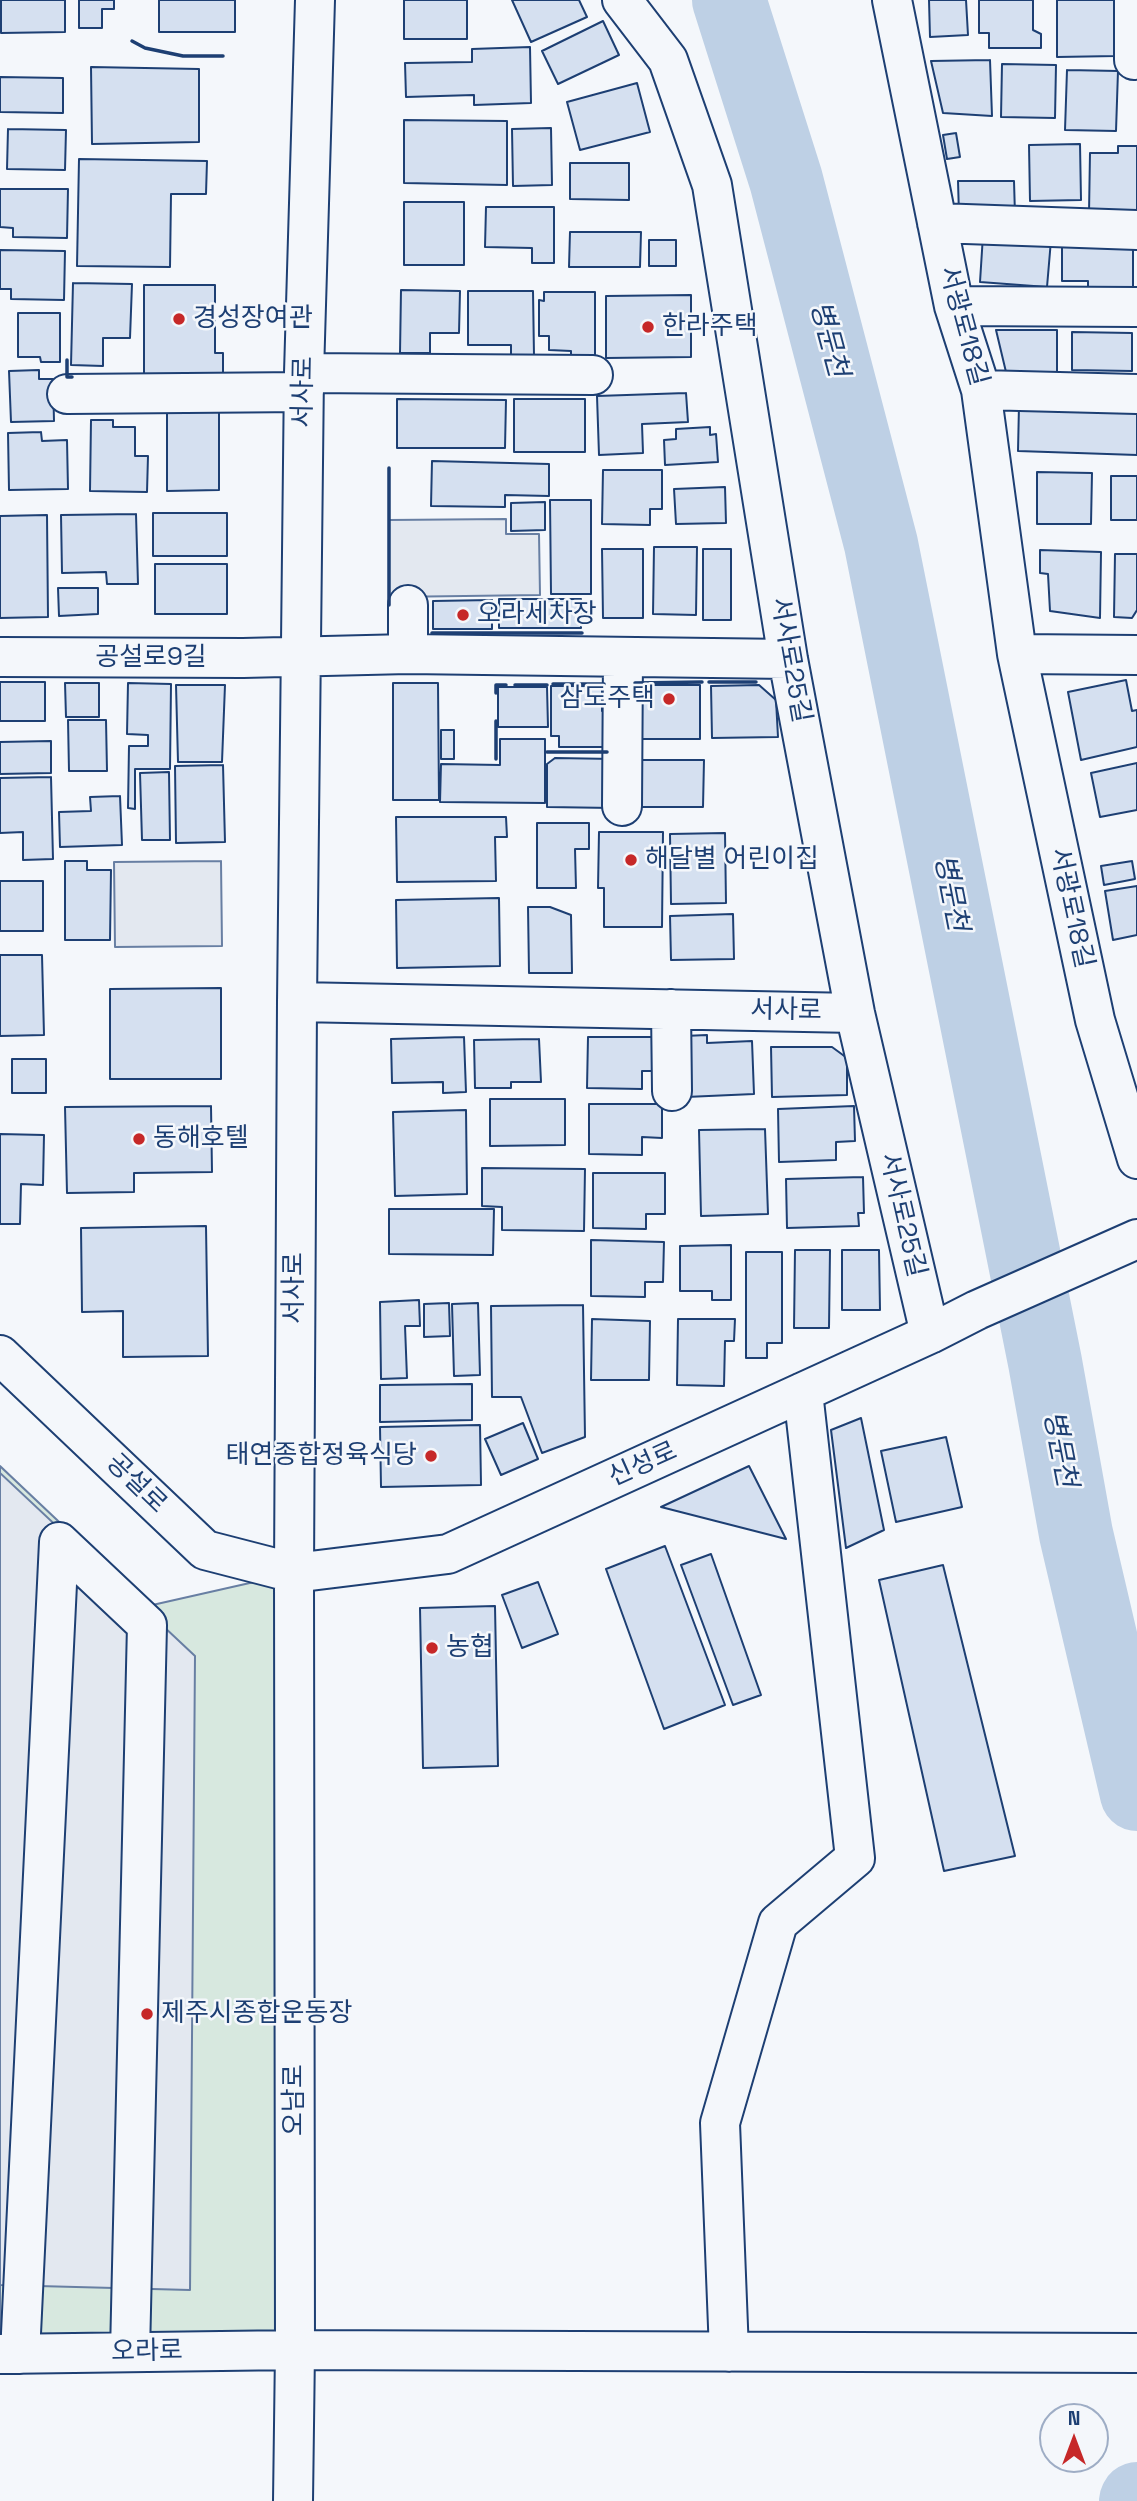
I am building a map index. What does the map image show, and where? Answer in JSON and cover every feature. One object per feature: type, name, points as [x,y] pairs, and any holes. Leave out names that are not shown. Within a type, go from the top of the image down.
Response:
[{"type":"street","name":"서사로","points":[[294,1573],[304,382],[315,0]]},
{"type":"street","name":"서사로25길","points":[[622,0],[668,60],[712,185],[788,659],[855,1013],[930,1334]]},
{"type":"street","name":"서광로18길","points":[[892,0],[954,306],[981,390],[1017,654],[1095,1020],[1137,1160]]},
{"type":"street","points":[[1134,0],[1134,60]]},
{"type":"street","points":[[937,223],[1137,230]]},
{"type":"street","points":[[954,306],[1137,307]]},
{"type":"street","points":[[67,394],[304,382],[593,375]]},
{"type":"street","points":[[981,390],[1137,394]]},
{"type":"street","points":[[408,605],[408,654]]},
{"type":"street","points":[[302,657],[408,654],[788,659]]},
{"type":"street","points":[[1017,654],[1137,655]]},
{"type":"street","name":"공설로9길","points":[[0,657],[302,657]]},
{"type":"street","points":[[622,806],[623,657]]},
{"type":"street","name":"서사로","points":[[297,1002],[855,1013]]},
{"type":"street","points":[[671,1009],[672,1091]]},
{"type":"street","name":"신성로","points":[[294,1573],[448,1554],[1134,1240]]},
{"type":"street","name":"공설로","points":[[0,1355],[205,1550],[294,1573]]},
{"type":"street","points":[[729,2352],[720,2123],[778,1923],[855,1858],[803,1392]]},
{"type":"street","points":[[10,2354],[59,1542],[147,1625],[130,2352]]},
{"type":"street","name":"오남로","points":[[293,2501],[294,1573]]},
{"type":"street","name":"오라로","points":[[10,2354],[295,2350],[1137,2353]]},
{"type":"shaded area","points":[[506,519],[506,534],[539,534],[540,595],[389,597],[389,520]]},
{"type":"shaded area","points":[[221,861],[222,946],[115,947],[114,862]]},
{"type":"shaded area","name":"제주시종합운동장","points":[[0,1466],[148,1606],[294,1573],[295,2350],[0,2346]]},
{"type":"shaded area","name":"제주시종합운동장","points":[[0,1473],[195,1656],[190,2290],[0,2285]]},
{"type":"building","points":[[1,0],[65,0],[65,32],[1,33]]},
{"type":"building","points":[[79,0],[114,0],[114,9],[102,9],[102,28],[79,28]]},
{"type":"building","points":[[159,0],[235,0],[235,32],[159,32]]},
{"type":"building","points":[[404,0],[467,0],[467,39],[404,39]]},
{"type":"building","points":[[512,0],[579,0],[587,17],[531,42]]},
{"type":"building","points":[[929,0],[966,0],[968,35],[930,37]]},
{"type":"building","points":[[979,0],[1033,0],[1033,30],[1041,34],[1041,48],[989,48],[989,33],[979,33]]},
{"type":"building","points":[[1057,0],[1115,0],[1116,56],[1057,57]]},
{"type":"building","points":[[603,21],[619,55],[558,84],[542,51]]},
{"type":"building","points":[[530,47],[531,103],[474,105],[474,95],[406,97],[405,63],[472,62],[472,49]]},
{"type":"building","points":[[990,60],[992,116],[943,113],[931,61]]},
{"type":"building","points":[[1002,64],[1056,65],[1055,118],[1001,117]]},
{"type":"building","points":[[91,67],[199,69],[199,142],[92,144]]},
{"type":"building","points":[[1067,70],[1118,71],[1116,131],[1065,130]]},
{"type":"building","points":[[0,77],[63,78],[63,113],[0,112]]},
{"type":"building","points":[[637,83],[650,132],[580,150],[567,102]]},
{"type":"building","points":[[404,120],[507,121],[507,185],[404,183]]},
{"type":"building","points":[[551,128],[552,185],[513,186],[512,129]]},
{"type":"building","points":[[8,129],[66,130],[65,170],[7,169]]},
{"type":"building","points":[[956,133],[960,157],[947,159],[943,135]]},
{"type":"building","points":[[1080,144],[1081,200],[1030,201],[1029,145]]},
{"type":"building","points":[[1118,146],[1137,146],[1137,214],[1089,213],[1090,153],[1118,153]]},
{"type":"building","points":[[79,159],[207,161],[206,194],[171,194],[170,267],[77,266]]},
{"type":"building","points":[[570,163],[629,163],[629,200],[570,199]]},
{"type":"building","points":[[958,181],[1014,181],[1015,215],[959,215]]},
{"type":"building","points":[[0,189],[68,189],[67,238],[13,237],[13,228],[0,227]]},
{"type":"building","points":[[404,202],[464,202],[464,265],[404,265]]},
{"type":"building","points":[[486,207],[554,207],[554,263],[532,263],[532,248],[485,247]]},
{"type":"building","points":[[570,232],[641,232],[640,267],[569,267]]},
{"type":"building","points":[[983,235],[1051,240],[1047,287],[980,282]]},
{"type":"building","points":[[649,240],[676,240],[676,266],[649,266]]},
{"type":"building","points":[[1062,245],[1133,245],[1133,296],[1088,296],[1088,281],[1062,281]]},
{"type":"building","points":[[0,250],[65,251],[64,300],[11,299],[11,289],[0,289]]},
{"type":"building","points":[[73,283],[132,284],[130,338],[103,338],[103,366],[71,365]]},
{"type":"building","name":"경성장여관","points":[[144,285],[215,285],[215,353],[223,353],[223,375],[144,375]]},
{"type":"building","points":[[401,290],[460,291],[459,333],[430,333],[430,353],[400,353]]},
{"type":"building","points":[[468,291],[533,291],[534,356],[511,356],[511,345],[468,345]]},
{"type":"building","points":[[544,292],[595,292],[595,363],[571,363],[571,351],[549,350],[549,336],[539,336],[539,300],[544,301]]},
{"type":"building","name":"한라주택","points":[[691,295],[691,357],[606,358],[606,296]]},
{"type":"building","points":[[18,313],[60,313],[60,362],[41,362],[40,357],[18,357]]},
{"type":"building","points":[[996,330],[1057,330],[1057,372],[1006,372]]},
{"type":"building","points":[[1072,332],[1132,333],[1132,371],[1072,370]]},
{"type":"building","points":[[39,370],[39,379],[53,379],[54,421],[11,422],[9,371]]},
{"type":"building","points":[[686,393],[688,422],[642,424],[643,453],[599,455],[597,396]]},
{"type":"building","points":[[397,399],[506,400],[505,448],[397,448]]},
{"type":"building","points":[[514,399],[585,399],[585,452],[514,452]]},
{"type":"building","points":[[167,403],[219,403],[219,490],[167,491]]},
{"type":"building","points":[[1019,405],[1137,408],[1137,455],[1018,451]]},
{"type":"building","points":[[91,420],[113,420],[113,427],[135,427],[135,456],[148,456],[147,492],[90,491]]},
{"type":"building","points":[[710,427],[710,435],[716,434],[718,462],[665,465],[664,440],[676,439],[676,429]]},
{"type":"building","points":[[41,432],[42,441],[67,440],[68,489],[9,490],[8,433]]},
{"type":"building","points":[[432,461],[549,464],[549,496],[505,495],[505,507],[431,506]]},
{"type":"building","points":[[603,470],[662,470],[662,509],[650,509],[650,525],[602,524]]},
{"type":"building","points":[[1037,472],[1092,473],[1091,524],[1037,524]]},
{"type":"building","points":[[1111,476],[1137,476],[1137,520],[1111,520]]},
{"type":"building","points":[[725,487],[726,523],[676,524],[674,489]]},
{"type":"building","points":[[550,500],[591,500],[591,594],[551,594]]},
{"type":"building","points":[[545,502],[545,530],[511,531],[511,503]]},
{"type":"building","points":[[153,513],[227,513],[227,556],[153,556]]},
{"type":"building","points":[[136,514],[138,584],[107,584],[106,572],[62,573],[61,515]]},
{"type":"building","points":[[47,515],[48,617],[0,618],[0,516]]},
{"type":"building","points":[[654,547],[697,547],[696,615],[653,614]]},
{"type":"building","points":[[602,549],[643,549],[643,618],[603,618]]},
{"type":"building","points":[[703,549],[731,549],[731,620],[703,620]]},
{"type":"building","points":[[1040,550],[1101,552],[1100,618],[1050,611],[1048,574],[1040,573]]},
{"type":"building","points":[[1115,554],[1137,554],[1137,610],[1132,618],[1114,617]]},
{"type":"building","points":[[155,564],[227,564],[227,614],[155,614]]},
{"type":"building","points":[[58,588],[98,588],[98,614],[59,616]]},
{"type":"building","points":[[499,599],[581,599],[581,628],[499,628]]},
{"type":"building","name":"오라세차장","points":[[492,600],[492,629],[433,629],[433,601]]},
{"type":"building","points":[[1126,680],[1132,711],[1137,710],[1137,747],[1081,760],[1068,692]]},
{"type":"building","points":[[0,682],[45,682],[45,721],[0,721]]},
{"type":"building","points":[[65,683],[99,683],[99,717],[66,717]]},
{"type":"building","points":[[128,683],[171,684],[170,769],[135,769],[135,809],[128,808],[129,746],[148,746],[148,735],[127,734]]},
{"type":"building","points":[[393,683],[438,683],[439,800],[393,800]]},
{"type":"building","points":[[176,685],[225,685],[222,762],[178,762]]},
{"type":"building","name":"삼도주택","points":[[638,685],[700,685],[700,739],[638,739]]},
{"type":"building","points":[[759,685],[776,700],[778,737],[712,738],[711,686]]},
{"type":"building","points":[[551,686],[602,686],[602,711],[609,711],[609,747],[559,747],[559,736],[551,736]]},
{"type":"building","points":[[498,687],[547,687],[548,727],[498,727]]},
{"type":"building","points":[[68,720],[106,720],[107,771],[69,771]]},
{"type":"building","points":[[441,730],[454,730],[454,759],[441,759]]},
{"type":"building","points":[[500,739],[545,739],[545,803],[440,802],[441,764],[500,765]]},
{"type":"building","points":[[51,741],[51,773],[0,774],[0,742]]},
{"type":"building","points":[[555,758],[614,759],[613,808],[547,807],[547,764]]},
{"type":"building","points":[[632,760],[704,760],[703,807],[632,807]]},
{"type":"building","points":[[1137,763],[1137,810],[1100,817],[1091,773]]},
{"type":"building","points":[[223,765],[225,842],[176,843],[175,766]]},
{"type":"building","points":[[169,772],[170,840],[142,840],[140,773]]},
{"type":"building","points":[[51,777],[53,859],[23,860],[23,832],[0,833],[0,778]]},
{"type":"building","points":[[120,796],[122,845],[60,847],[59,812],[91,811],[90,797]]},
{"type":"building","points":[[396,817],[506,817],[507,837],[495,837],[496,881],[397,882]]},
{"type":"building","points":[[537,823],[589,823],[589,849],[575,849],[576,888],[537,888]]},
{"type":"building","name":"해달별 어린이집","points":[[599,832],[663,832],[662,927],[604,927],[604,888],[598,888]]},
{"type":"building","points":[[725,833],[726,903],[671,904],[670,834]]},
{"type":"building","points":[[65,861],[87,861],[87,870],[111,870],[110,940],[65,940]]},
{"type":"building","points":[[1132,861],[1135,879],[1104,885],[1101,866]]},
{"type":"building","points":[[0,881],[43,881],[43,931],[0,931]]},
{"type":"building","points":[[1137,886],[1137,935],[1113,940],[1105,891]]},
{"type":"building","points":[[499,898],[500,966],[397,968],[396,900]]},
{"type":"building","points":[[528,907],[550,907],[571,915],[572,973],[529,973]]},
{"type":"building","points":[[733,914],[734,959],[671,960],[670,916]]},
{"type":"building","points":[[0,955],[42,955],[44,1035],[0,1036]]},
{"type":"building","points":[[221,988],[221,1079],[110,1079],[110,989]]},
{"type":"building","points":[[707,1035],[707,1043],[752,1041],[754,1094],[686,1097],[684,1036]]},
{"type":"building","points":[[464,1037],[466,1092],[443,1093],[443,1082],[392,1083],[391,1039]]},
{"type":"building","points":[[588,1037],[654,1037],[653,1071],[642,1071],[642,1089],[587,1088]]},
{"type":"building","points":[[539,1039],[541,1082],[511,1082],[511,1088],[475,1088],[474,1040]]},
{"type":"building","points":[[771,1047],[832,1047],[847,1058],[847,1095],[772,1097]]},
{"type":"building","points":[[12,1059],[46,1059],[46,1093],[12,1093]]},
{"type":"building","points":[[490,1099],[565,1099],[565,1145],[490,1146]]},
{"type":"building","points":[[589,1104],[662,1104],[662,1138],[642,1137],[642,1155],[589,1154]]},
{"type":"building","name":"동해호텔","points":[[211,1106],[212,1172],[134,1173],[134,1192],[67,1193],[65,1107]]},
{"type":"building","points":[[854,1106],[855,1141],[836,1142],[836,1160],[779,1162],[778,1109]]},
{"type":"building","points":[[466,1110],[467,1194],[395,1196],[393,1112]]},
{"type":"building","points":[[765,1129],[768,1214],[701,1216],[699,1130]]},
{"type":"building","points":[[0,1134],[44,1135],[43,1185],[21,1184],[20,1224],[0,1224]]},
{"type":"building","points":[[482,1168],[585,1169],[584,1231],[502,1230],[502,1207],[482,1206]]},
{"type":"building","points":[[593,1173],[665,1173],[665,1214],[646,1214],[646,1229],[593,1228]]},
{"type":"building","points":[[863,1177],[864,1213],[858,1213],[859,1226],[787,1228],[786,1179]]},
{"type":"building","points":[[389,1209],[494,1209],[493,1255],[389,1254]]},
{"type":"building","points":[[206,1226],[208,1356],[123,1357],[123,1311],[82,1312],[81,1228]]},
{"type":"building","points":[[591,1240],[664,1242],[663,1282],[645,1282],[645,1297],[591,1296]]},
{"type":"building","points":[[731,1245],[731,1300],[712,1300],[712,1291],[680,1291],[680,1246]]},
{"type":"building","points":[[795,1250],[830,1250],[829,1328],[794,1328]]},
{"type":"building","points":[[842,1250],[879,1250],[880,1310],[842,1310]]},
{"type":"building","points":[[746,1252],[782,1252],[782,1343],[767,1343],[767,1358],[746,1358]]},
{"type":"building","points":[[419,1300],[420,1326],[405,1326],[407,1378],[381,1379],[380,1302]]},
{"type":"building","points":[[449,1303],[450,1336],[424,1337],[424,1304]]},
{"type":"building","points":[[478,1303],[480,1375],[454,1376],[452,1304]]},
{"type":"building","points":[[583,1305],[585,1437],[542,1453],[521,1397],[492,1397],[491,1306]]},
{"type":"building","points":[[592,1319],[650,1321],[649,1380],[591,1380]]},
{"type":"building","points":[[678,1319],[735,1319],[734,1341],[725,1341],[724,1386],[677,1385]]},
{"type":"building","points":[[472,1384],[472,1420],[380,1422],[380,1385]]},
{"type":"building","points":[[861,1418],[884,1530],[846,1548],[831,1430]]},
{"type":"building","points":[[523,1423],[538,1459],[501,1475],[485,1439]]},
{"type":"building","name":"태연종합정육식당","points":[[480,1425],[481,1485],[381,1487],[380,1427]]},
{"type":"building","points":[[946,1437],[962,1507],[896,1522],[881,1451]]},
{"type":"building","points":[[749,1466],[786,1539],[661,1507]]},
{"type":"building","points":[[665,1546],[725,1705],[664,1729],[606,1569]]},
{"type":"building","points":[[711,1554],[761,1695],[733,1705],[681,1565]]},
{"type":"building","points":[[943,1565],[1015,1856],[944,1871],[879,1580]]},
{"type":"building","points":[[538,1582],[558,1634],[522,1648],[502,1595]]},
{"type":"building","points":[[495,1606],[498,1766],[423,1768],[420,1608]]},
{"type":"waterway","name":"병문천","points":[[729,0],[786,180],[881,544],[1045,1362],[1076,1534],[1137,1794]]},
{"type":"wall","points":[[132,41],[145,48],[183,56],[223,56]]},
{"type":"wall","points":[[67,360],[67,377],[72,377]]},
{"type":"wall","points":[[389,468],[389,605]]},
{"type":"wall","points":[[432,633],[582,633]]},
{"type":"wall","points":[[635,683],[702,682]]},
{"type":"wall","points":[[709,682],[756,682]]},
{"type":"wall","points":[[553,684],[604,684]]},
{"type":"wall","points":[[496,693],[496,685],[506,685]]},
{"type":"wall","points":[[515,685],[547,685]]},
{"type":"wall","points":[[496,721],[496,759]]},
{"type":"wall","points":[[547,752],[607,752]]},
{"type":"place","name":"경성장여관","points":[[179,319]]},
{"type":"place","name":"한라주택","points":[[648,327]]},
{"type":"place","name":"오라세차장","points":[[463,615]]},
{"type":"place","name":"삼도주택","points":[[669,699]]},
{"type":"place","name":"해달별 어린이집","points":[[631,860]]},
{"type":"place","name":"동해호텔","points":[[139,1139]]},
{"type":"place","name":"태연종합정육식당","points":[[431,1456]]},
{"type":"place","name":"농협","points":[[432,1648]]},
{"type":"place","name":"제주시종합운동장","points":[[147,2014]]}]
